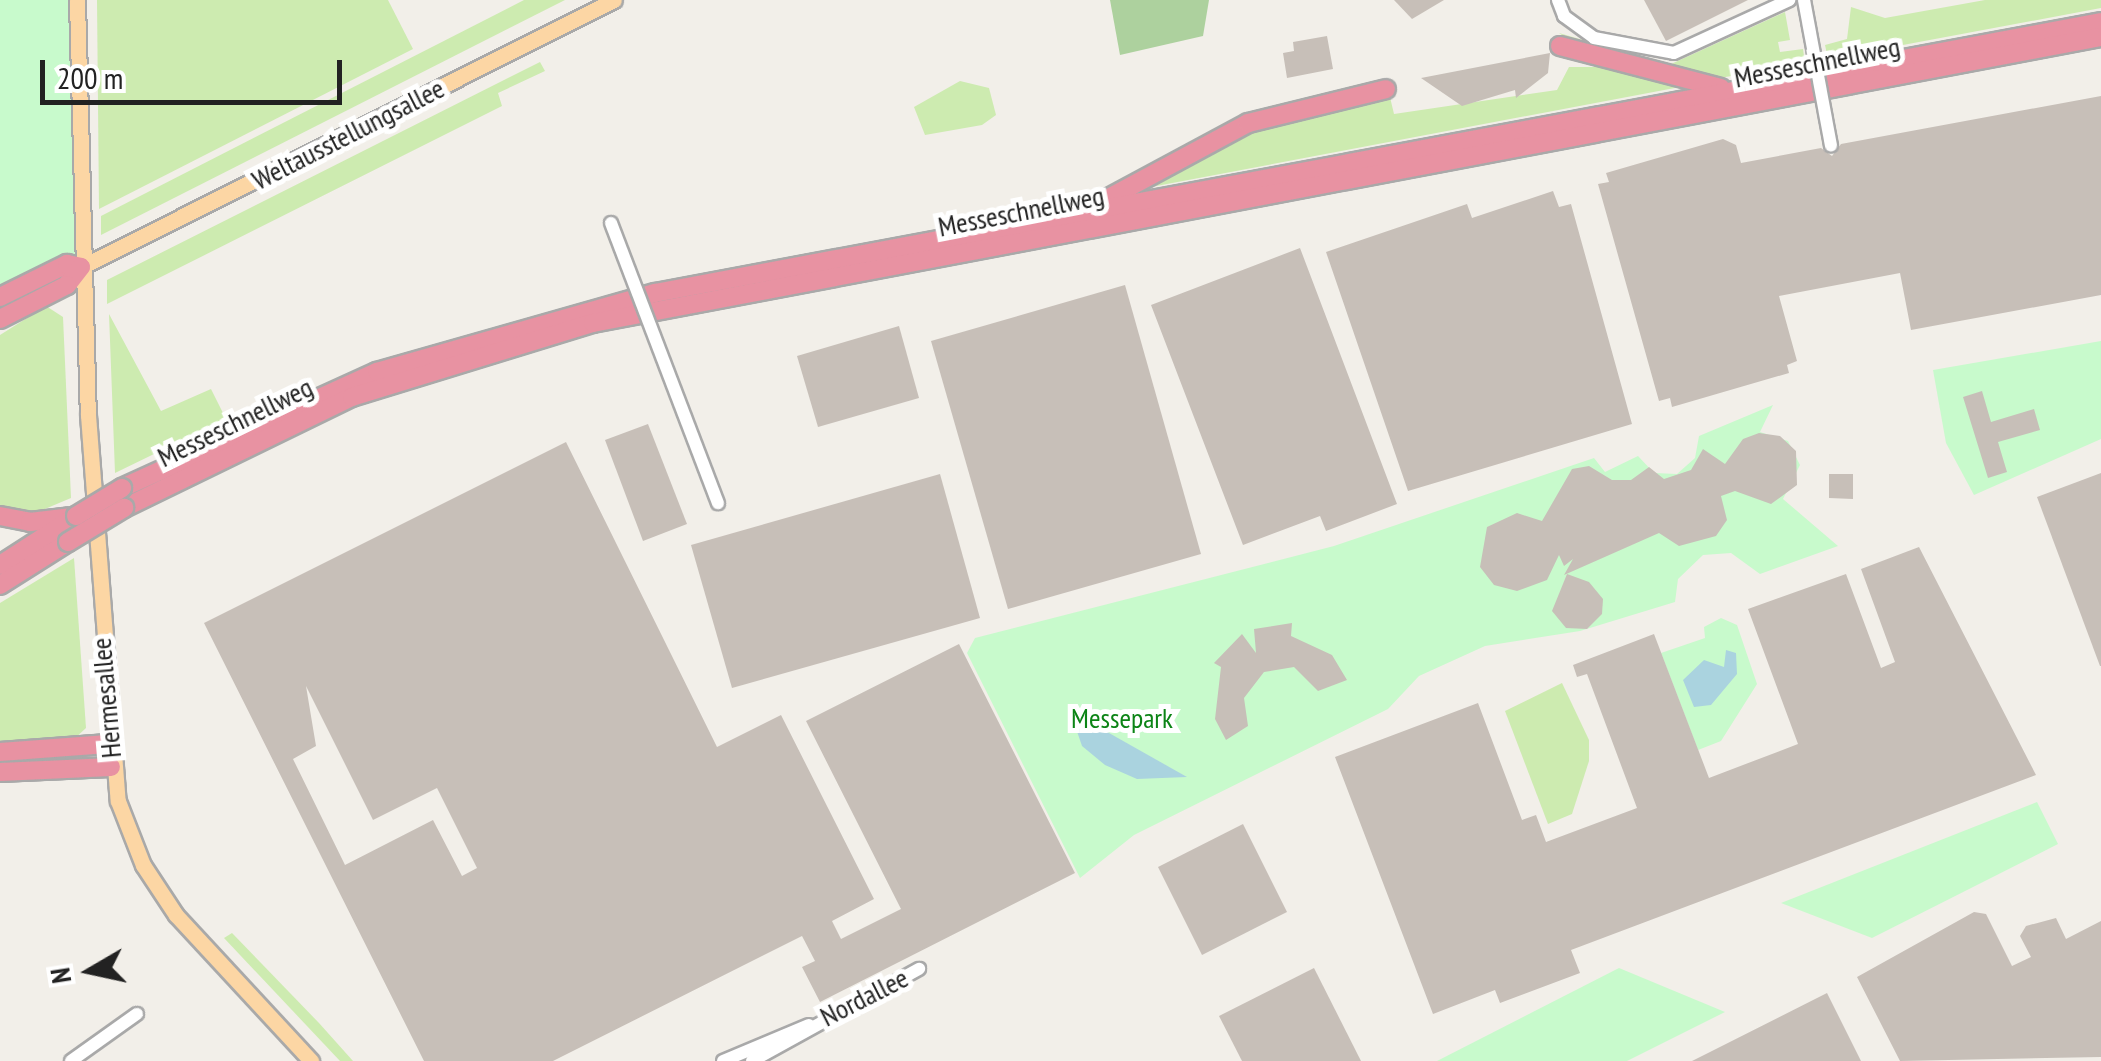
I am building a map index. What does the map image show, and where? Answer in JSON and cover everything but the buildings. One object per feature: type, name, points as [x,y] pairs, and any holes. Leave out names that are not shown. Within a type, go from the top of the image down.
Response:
[{"type":"highway","name":"Messeschnellweg","points":[[0,566],[122,488],[320,394],[522,326],[1063,215],[2101,22]]},
{"type":"highway","name":"Messeschnellweg","points":[[0,586],[124,508],[352,398],[592,323],[2101,37]]},
{"type":"highway","points":[[1560,46],[1731,90]]},
{"type":"highway","points":[[1063,215],[1140,186],[1248,122],[1386,89]]},
{"type":"highway","points":[[0,297],[67,264],[81,267],[68,284],[0,319]]},
{"type":"highway","points":[[0,516],[30,522],[70,518]]},
{"type":"highway","points":[[0,752],[108,744]]},
{"type":"highway","points":[[0,772],[111,767]]},
{"type":"main road","name":"Hermesallee","points":[[77,0],[81,267],[111,767],[130,834],[159,891],[311,1061]]},
{"type":"main road","name":"Weltausstellungsallee","points":[[81,267],[614,0]]},
{"type":"street","points":[[1558,0],[1564,16],[1594,38],[1674,53],[1789,0]]},
{"type":"street","points":[[1804,0],[1831,146]]},
{"type":"street","points":[[611,223],[718,503]]},
{"type":"street","name":"Nordallee","points":[[752,1061],[919,969]]},
{"type":"street","points":[[71,1061],[136,1014]]},
{"type":"street","name":"Nordallee","points":[[723,1061],[810,1026]]},
{"type":"green space","points":[[0,0],[77,0],[81,267],[0,297]]},
{"type":"green space","points":[[97,0],[388,0],[413,49],[99,209]]},
{"type":"green space","points":[[524,0],[565,0],[101,235],[101,216]]},
{"type":"green space","points":[[1110,0],[1209,0],[1203,36],[1120,55]]},
{"type":"green space","points":[[1985,0],[2101,0],[2101,8],[1828,59],[1825,45],[1847,39],[1851,7],[1885,18]]},
{"type":"green space","points":[[1785,12],[1790,40],[1778,42],[1780,52],[1803,49],[1805,63],[1714,79],[1606,57],[1579,47],[1559,33],[1669,65]]},
{"type":"green space","points":[[540,62],[545,71],[498,93],[502,106],[107,304],[107,280]]},
{"type":"green space","points":[[1569,67],[1604,67],[1680,87],[1151,187],[1219,139],[1389,93],[1394,114],[1557,90]]},
{"type":"green space","points":[[960,81],[989,88],[996,115],[982,125],[925,135],[914,107]]},
{"type":"green space","points":[[46,306],[63,317],[71,498],[33,514],[0,506],[0,335]]},
{"type":"green space","points":[[109,314],[161,411],[211,389],[226,419],[115,473]]},
{"type":"green space","points":[[2101,341],[2101,439],[1974,495],[1946,443],[1933,370]]},
{"type":"green space","name":"Messepark","points":[[1773,405],[1760,432],[1788,441],[1800,465],[1783,499],[1838,546],[1760,574],[1731,553],[1703,555],[1678,579],[1675,602],[1580,631],[1485,646],[1419,676],[1388,709],[1134,835],[1080,878],[967,653],[975,638],[1334,546],[1594,458],[1605,472],[1638,456],[1654,473],[1677,474],[1695,458],[1699,436]]},
{"type":"green space","points":[[74,558],[86,728],[73,740],[0,745],[0,603]]},
{"type":"green space","points":[[1721,618],[1737,625],[1757,684],[1721,741],[1698,750],[1661,653],[1705,638],[1704,627]]},
{"type":"green space","points":[[1562,683],[1589,740],[1589,761],[1572,814],[1548,824],[1505,711]]},
{"type":"green space","points":[[2037,802],[2058,844],[1872,938],[1781,903]]},
{"type":"green space","points":[[232,933],[353,1061],[340,1061],[224,938]]},
{"type":"green space","points":[[1619,968],[1725,1012],[1627,1061],[1437,1061]]},
{"type":"water","points":[[1726,650],[1736,653],[1737,674],[1711,705],[1694,707],[1683,680],[1704,660],[1724,667]]},
{"type":"water","points":[[1070,711],[1187,777],[1137,779],[1105,765],[1082,746]]}]
